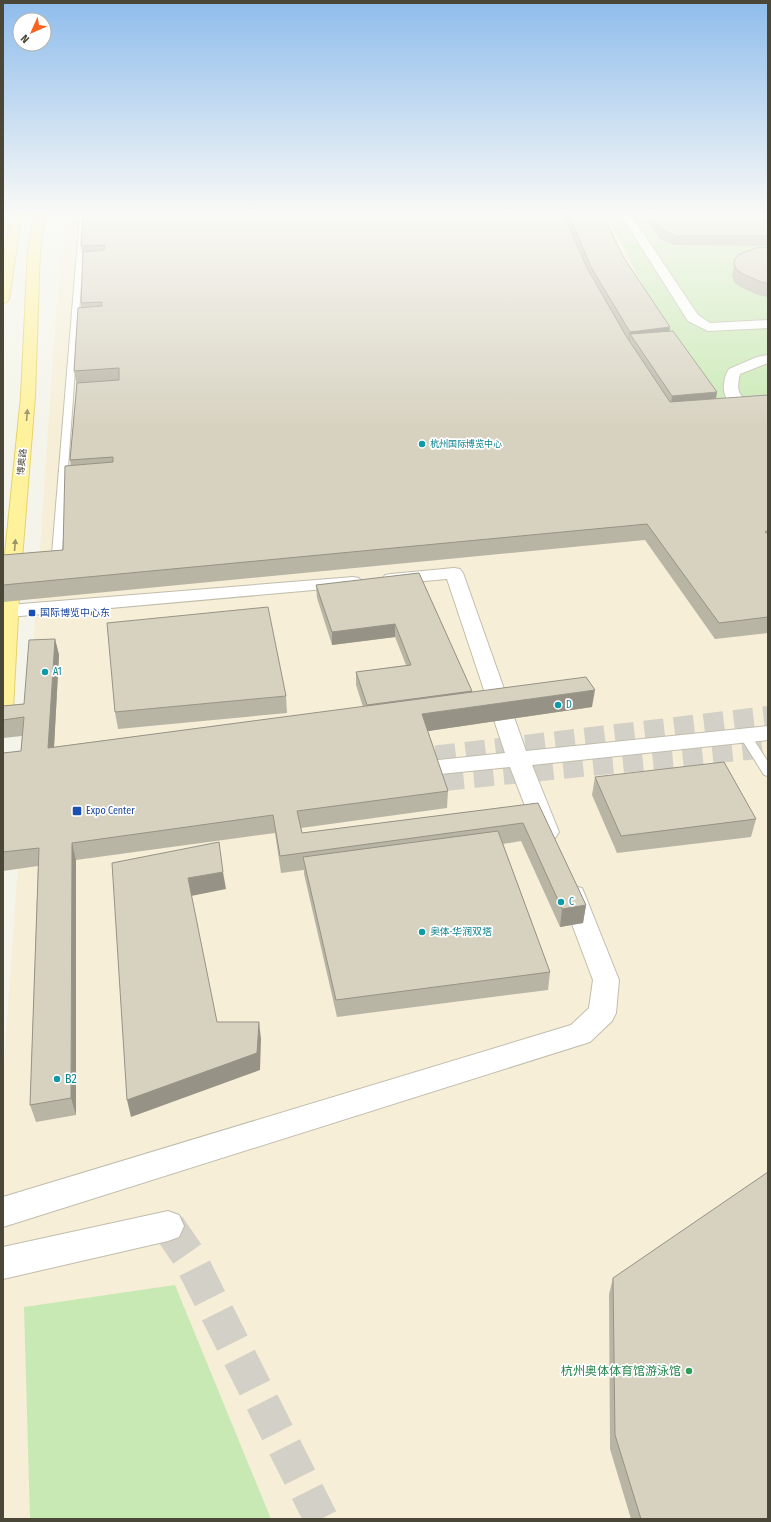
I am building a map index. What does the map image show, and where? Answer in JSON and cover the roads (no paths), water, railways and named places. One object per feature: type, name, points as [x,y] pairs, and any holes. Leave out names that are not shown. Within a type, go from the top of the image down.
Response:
[{"type":"main road","points":[[3,298],[5,286]]},
{"type":"main road","name":"博奥路","points":[[3,709],[9,611],[28,396],[32,286]]},
{"type":"street","points":[[672,286],[693,318],[708,327],[768,324]]},
{"type":"street","points":[[748,411],[733,399],[729,386],[734,372],[762,360],[768,359]]},
{"type":"street","points":[[9,611],[454,573],[518,758],[556,854]]},
{"type":"street","points":[[392,772],[768,733]]},
{"type":"street","points":[[3,1212],[580,1034],[602,1013],[606,980],[565,876]]},
{"type":"street","points":[[3,1263],[168,1226]]},
{"type":"lane","points":[[55,577],[78,286]]},
{"type":"lane","points":[[745,735],[768,772]]},
{"type":"tunnel","points":[[406,759],[768,716]]},
{"type":"tunnel","points":[[414,784],[768,748]]},
{"type":"tunnel","points":[[168,1226],[188,1255],[321,1519]]},
{"type":"place","name":"杭州国际博览中心","points":[[422,444]]},
{"type":"place","name":"国际博览中心东","points":[[32,613]]},
{"type":"place","name":"A1","points":[[45,672]]},
{"type":"place","name":"D","points":[[558,705]]},
{"type":"place","name":"Expo Center","points":[[77,811]]},
{"type":"place","name":"C","points":[[561,902]]},
{"type":"place","name":"奥体·华润双塔","points":[[422,932]]},
{"type":"place","name":"B2","points":[[57,1079]]},
{"type":"place","name":"杭州奥体体育馆游泳馆","points":[[689,1371]]}]
